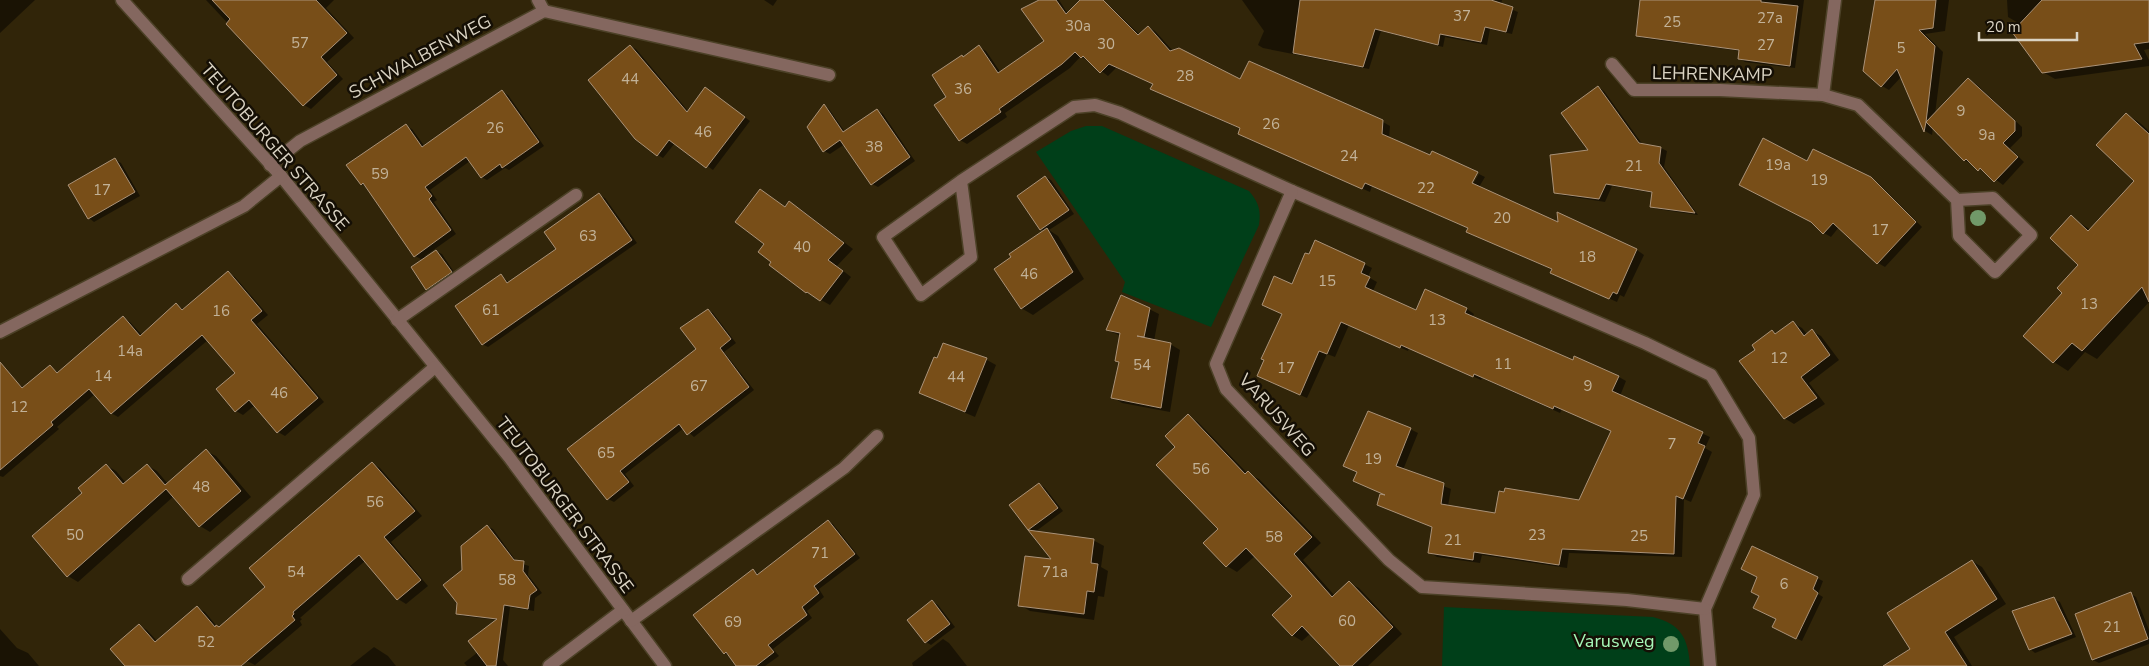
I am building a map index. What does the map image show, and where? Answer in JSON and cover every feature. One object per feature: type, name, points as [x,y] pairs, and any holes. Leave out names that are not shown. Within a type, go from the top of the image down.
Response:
[{"type":"street","name":"TEUTOBURGER STRASSE","points":[[122,0],[281,176],[509,457],[666,666]]},
{"type":"street","points":[[1823,95],[1835,0]]},
{"type":"street","name":"SCHWALBENWEG","points":[[270,165],[300,141],[541,6],[829,75]]},
{"type":"street","name":"LEHRENKAMP","points":[[1612,64],[1634,90],[1720,90],[1823,95],[1858,105],[1957,200]]},
{"type":"street","points":[[961,181],[971,258],[921,295],[883,237],[961,181],[1074,107],[1095,105],[1120,113],[1292,191],[1645,343],[1712,375],[1749,438],[1754,495],[1705,608],[1710,666]]},
{"type":"street","points":[[0,332],[244,206],[281,176]]},
{"type":"street","name":"VARUSWEG","points":[[1292,191],[1216,364],[1226,389],[1389,560],[1422,586],[1627,600],[1705,608]]},
{"type":"street","points":[[398,320],[576,195]]},
{"type":"street","points":[[1993,198],[2030,235],[1995,272],[1959,236],[1957,200],[1993,198]]},
{"type":"street","points":[[188,579],[435,367]]},
{"type":"street","points":[[631,621],[844,468],[877,436]]},
{"type":"street","points":[[549,666],[623,610]]},
{"type":"green space","points":[[1086,126],[1102,126],[1249,191],[1255,199],[1260,215],[1259,225],[1211,327],[1122,292],[1125,282],[1036,152],[1071,131]]},
{"type":"green space","name":"Varusweg","points":[[1444,607],[1653,617],[1670,624],[1681,634],[1685,640],[1690,666],[1442,666]]},
{"type":"building","points":[[212,0],[316,0],[347,33],[321,57],[337,75],[303,106],[226,24],[230,19]]},
{"type":"building","points":[[1039,0],[1056,0],[1066,14],[1080,0],[1103,0],[1138,35],[1148,26],[1170,51],[1179,48],[1240,79],[1249,61],[1383,120],[1382,134],[1430,155],[1432,151],[1478,172],[1472,183],[1558,222],[1557,212],[1637,249],[1617,294],[1613,292],[1609,299],[1550,273],[1552,269],[1466,232],[1468,228],[1365,183],[1362,189],[1238,134],[1240,128],[1150,89],[1153,84],[1109,64],[1100,73],[1083,56],[1081,58],[1075,52],[1062,64],[999,109],[1001,112],[959,141],[934,105],[946,97],[932,75],[962,55],[963,57],[979,45],[998,73],[1044,41],[1021,9]]},
{"type":"building","points":[[1300,0],[1491,0],[1513,7],[1506,32],[1485,27],[1481,42],[1440,34],[1438,45],[1375,29],[1363,67],[1293,53]]},
{"type":"building","points":[[1640,0],[1761,0],[1761,2],[1798,6],[1790,66],[1738,59],[1739,50],[1636,36]]},
{"type":"building","points":[[1875,0],[1936,0],[1933,28],[1919,30],[1935,46],[1924,132],[1897,69],[1881,87],[1863,71]]},
{"type":"building","points":[[2042,0],[2149,0],[2149,42],[2134,44],[2142,59],[2042,73],[2012,32]]},
{"type":"building","points":[[630,45],[687,112],[705,87],[745,117],[706,168],[669,140],[657,156],[635,139],[588,80]]},
{"type":"building","points":[[1968,78],[2015,121],[2015,131],[2003,143],[2018,157],[1994,182],[1980,168],[1978,171],[1966,159],[1964,161],[1926,122]]},
{"type":"building","points":[[1598,86],[1639,143],[1661,147],[1659,163],[1695,213],[1650,207],[1652,192],[1606,184],[1599,199],[1554,193],[1550,155],[1588,150],[1561,113]]},
{"type":"building","points":[[502,90],[539,142],[502,168],[500,164],[481,178],[466,157],[425,187],[432,196],[429,199],[451,230],[414,257],[363,183],[361,185],[346,165],[406,124],[422,147]]},
{"type":"building","points":[[824,104],[843,132],[877,109],[910,157],[871,185],[840,140],[823,152],[807,127]]},
{"type":"building","points":[[2126,113],[2149,134],[2149,302],[2142,287],[2082,351],[2072,343],[2053,363],[2023,336],[2062,293],[2057,288],[2078,265],[2050,238],[2071,215],[2088,231],[2134,181],[2096,145]]},
{"type":"building","points":[[1763,138],[1807,161],[1813,149],[1871,177],[1916,222],[1877,264],[1833,223],[1823,234],[1811,222],[1739,185]]},
{"type":"building","points":[[115,158],[135,192],[88,219],[68,185]]},
{"type":"building","points":[[1045,176],[1069,210],[1040,230],[1017,196]]},
{"type":"building","points":[[760,189],[785,207],[789,201],[844,243],[828,260],[843,271],[820,301],[806,293],[769,265],[771,262],[758,252],[764,244],[735,222]]},
{"type":"building","points":[[599,193],[632,240],[482,345],[455,306],[501,274],[507,283],[556,249],[544,232]]},
{"type":"building","points":[[1047,228],[1073,272],[1021,309],[994,269],[1011,257],[1009,254]]},
{"type":"building","points":[[1315,240],[1365,263],[1361,273],[1370,277],[1365,287],[1416,310],[1425,289],[1467,308],[1465,313],[1573,360],[1574,356],[1619,376],[1612,391],[1703,432],[1698,443],[1705,446],[1683,499],[1676,496],[1674,554],[1562,549],[1559,565],[1474,552],[1473,560],[1428,553],[1432,527],[1377,505],[1380,494],[1385,495],[1353,481],[1357,472],[1343,466],[1368,411],[1411,428],[1396,466],[1444,483],[1441,504],[1495,513],[1499,491],[1504,492],[1505,488],[1579,500],[1611,431],[1554,406],[1553,409],[1474,374],[1473,377],[1401,345],[1400,348],[1341,322],[1327,354],[1319,351],[1300,395],[1257,376],[1264,360],[1261,359],[1282,314],[1262,305],[1274,276],[1292,284],[1305,253],[1309,254]]},
{"type":"building","points":[[436,250],[452,272],[426,290],[411,267]]},
{"type":"building","points":[[228,271],[262,311],[251,320],[318,398],[277,433],[249,400],[235,412],[216,389],[235,373],[202,335],[111,414],[89,389],[51,422],[53,425],[0,470],[0,362],[22,388],[50,365],[57,373],[123,316],[140,336],[176,303],[182,310]]},
{"type":"building","points":[[1121,295],[1150,308],[1144,337],[1137,336],[1171,343],[1161,408],[1111,398],[1119,362],[1115,361],[1120,333],[1106,330]]},
{"type":"building","points":[[708,309],[731,339],[720,348],[749,387],[687,435],[679,424],[651,446],[620,471],[629,482],[607,500],[567,449],[696,349],[680,328]]},
{"type":"building","points":[[1793,321],[1804,336],[1812,329],[1830,355],[1801,377],[1817,398],[1784,419],[1739,361],[1755,350],[1752,345],[1772,330],[1775,334]]},
{"type":"building","points":[[943,343],[987,358],[965,412],[919,393],[934,357],[937,358]]},
{"type":"building","points":[[1188,414],[1245,474],[1248,471],[1312,537],[1294,554],[1332,597],[1349,581],[1393,627],[1352,666],[1340,666],[1302,626],[1292,636],[1272,615],[1292,596],[1246,548],[1226,567],[1203,543],[1218,529],[1156,465],[1175,447],[1165,436]]},
{"type":"building","points":[[206,449],[241,491],[199,527],[166,489],[67,577],[32,536],[82,493],[78,488],[106,464],[123,484],[147,464],[165,485]]},
{"type":"building","points":[[372,462],[415,511],[384,537],[421,580],[397,600],[359,555],[293,612],[292,616],[295,620],[241,666],[125,666],[110,649],[139,624],[155,642],[197,606],[215,627],[216,625],[219,627],[265,587],[249,568]]},
{"type":"building","points":[[1039,483],[1058,508],[1028,530],[1009,505]]},
{"type":"building","points":[[828,520],[855,554],[814,586],[819,593],[802,607],[807,615],[768,645],[774,652],[756,666],[736,666],[693,615],[753,569],[757,575]]},
{"type":"building","points":[[487,525],[514,560],[524,561],[523,571],[537,590],[530,595],[528,609],[504,605],[496,666],[487,666],[468,641],[497,619],[456,614],[457,603],[443,585],[462,570],[461,546]]},
{"type":"building","points":[[1028,530],[1094,539],[1091,563],[1098,564],[1094,592],[1087,591],[1084,614],[1018,606],[1025,556],[1051,559]]},
{"type":"building","points":[[1752,546],[1818,577],[1813,589],[1818,593],[1796,639],[1772,627],[1776,619],[1753,608],[1759,596],[1751,592],[1757,577],[1741,569]]},
{"type":"building","points":[[1972,560],[1997,599],[1945,632],[1967,666],[1883,666],[1910,649],[1887,613]]},
{"type":"building","points":[[2131,592],[2148,639],[2092,660],[2075,614]]},
{"type":"building","points":[[2054,597],[2072,634],[2029,650],[2012,611]]},
{"type":"building","points":[[932,600],[950,624],[925,643],[907,620]]}]
